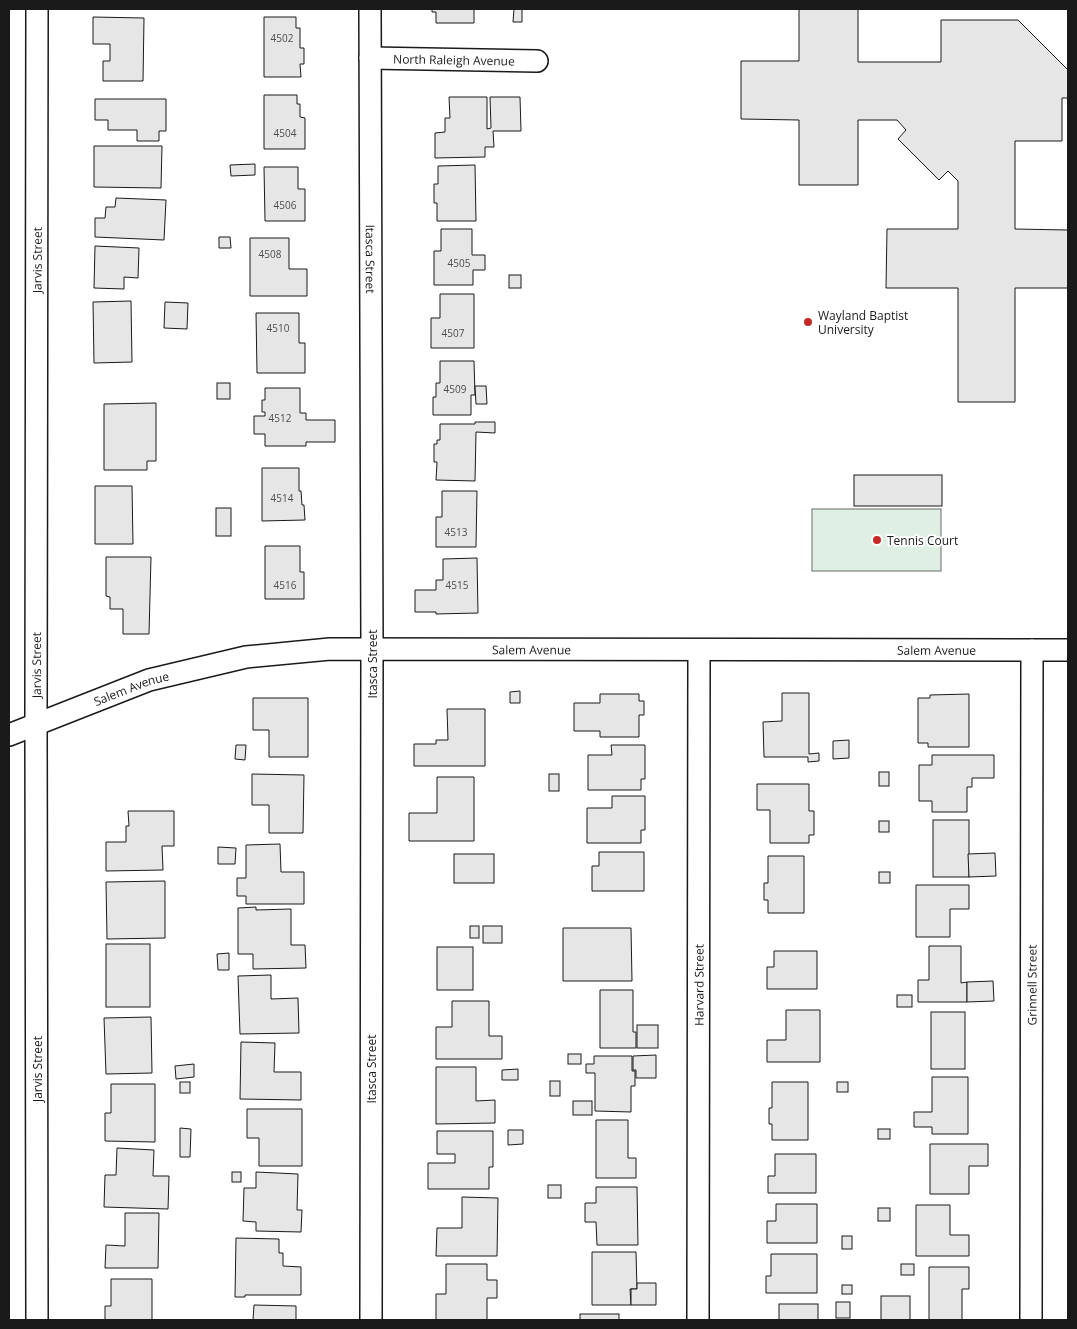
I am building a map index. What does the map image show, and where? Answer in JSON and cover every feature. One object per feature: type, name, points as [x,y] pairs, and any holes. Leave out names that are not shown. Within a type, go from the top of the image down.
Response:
[{"type":"street","name":"Jarvis Street","points":[[37,1320],[38,9]]},
{"type":"street","name":"Itasca Street","points":[[370,9],[372,649],[371,1320]]},
{"type":"street","name":"North Raleigh Avenue","points":[[370,58],[537,61]]},
{"type":"street","name":"Salem Avenue","points":[[9,735],[149,680],[246,657],[330,649],[1068,650]]},
{"type":"street","name":"Harvard Street","points":[[698,650],[698,1320]]},
{"type":"street","name":"Grinnell Street","points":[[1031,1320],[1032,650]]},
{"type":"green space","name":"Tennis Court","points":[[812,509],[941,509],[941,571],[812,571]]},
{"type":"building","points":[[432,9],[474,9],[474,23],[436,23],[436,12],[432,12]]},
{"type":"building","points":[[514,9],[522,9],[522,22],[513,22]]},
{"type":"building","points":[[799,9],[858,9],[858,62],[941,62],[941,20],[1018,20],[1068,70],[1068,98],[1062,98],[1062,141],[1015,141],[1015,229],[1068,230],[1068,288],[1015,288],[1015,402],[958,402],[958,288],[886,288],[887,229],[958,229],[958,181],[948,171],[939,180],[898,139],[906,130],[897,120],[858,120],[858,185],[799,185],[799,120],[741,119],[741,61],[799,61]]},
{"type":"building","points":[[93,17],[144,18],[143,81],[103,81],[103,61],[110,61],[110,44],[93,44]]},
{"type":"building","points":[[264,17],[296,17],[296,28],[300,28],[300,48],[304,48],[304,64],[300,64],[301,77],[264,77]]},
{"type":"building","points":[[264,95],[297,95],[297,104],[300,104],[300,117],[305,118],[305,149],[264,149]]},
{"type":"building","points":[[449,97],[487,97],[487,129],[491,128],[490,97],[520,97],[521,131],[493,131],[494,147],[485,147],[485,157],[435,158],[435,133],[445,132],[445,118],[450,118]]},
{"type":"building","points":[[95,99],[166,99],[166,131],[159,131],[159,141],[137,141],[137,130],[108,130],[108,120],[95,120]]},
{"type":"building","points":[[94,146],[162,146],[161,188],[94,187]]},
{"type":"building","points":[[255,164],[255,175],[231,176],[230,165]]},
{"type":"building","points":[[475,165],[476,221],[437,221],[437,203],[434,203],[434,184],[438,184],[438,166]]},
{"type":"building","points":[[264,167],[298,167],[298,189],[305,189],[305,221],[265,221]]},
{"type":"building","points":[[116,198],[166,200],[164,240],[95,237],[95,218],[105,218],[106,207],[115,207]]},
{"type":"building","points":[[441,229],[472,229],[472,255],[485,255],[485,270],[473,270],[473,285],[434,285],[434,251],[441,251]]},
{"type":"building","points":[[219,237],[230,237],[231,248],[219,248]]},
{"type":"building","points":[[250,238],[289,238],[289,269],[307,269],[307,296],[250,296]]},
{"type":"building","points":[[95,246],[139,248],[138,278],[124,277],[124,289],[94,288]]},
{"type":"building","points":[[509,275],[521,275],[521,288],[509,288]]},
{"type":"building","points":[[440,294],[474,294],[474,348],[431,348],[431,318],[440,318]]},
{"type":"building","points":[[131,301],[132,362],[94,363],[93,302]]},
{"type":"building","points":[[165,302],[188,303],[187,329],[164,328]]},
{"type":"building","points":[[256,313],[299,313],[299,343],[305,343],[305,373],[257,373]]},
{"type":"building","points":[[440,361],[474,361],[475,395],[471,395],[471,415],[433,415],[433,397],[436,397],[436,383],[440,383]]},
{"type":"building","points":[[217,383],[230,383],[230,399],[217,399]]},
{"type":"building","points":[[475,386],[486,386],[487,404],[476,404]]},
{"type":"building","points":[[265,388],[300,388],[300,413],[306,413],[306,420],[335,420],[335,442],[306,442],[306,446],[265,446],[265,434],[254,434],[254,416],[265,416],[265,412],[262,412],[262,400],[265,400]]},
{"type":"building","points":[[156,403],[156,461],[147,461],[147,470],[104,470],[104,404]]},
{"type":"building","points":[[475,422],[495,422],[495,433],[476,432],[475,481],[436,480],[437,462],[434,462],[434,444],[437,444],[437,440],[440,440],[440,424],[475,424]]},
{"type":"building","points":[[262,468],[299,468],[299,491],[301,491],[302,505],[304,505],[305,520],[262,521]]},
{"type":"building","points":[[854,475],[942,475],[942,506],[854,506]]},
{"type":"building","points":[[95,486],[132,486],[133,544],[95,544]]},
{"type":"building","points":[[442,491],[477,491],[476,547],[436,547],[436,517],[442,517]]},
{"type":"building","points":[[216,508],[231,508],[231,536],[216,536]]},
{"type":"building","points":[[265,546],[300,546],[300,572],[304,572],[304,599],[265,599]]},
{"type":"building","points":[[106,557],[151,557],[149,634],[123,634],[123,609],[110,609],[110,597],[106,596]]},
{"type":"building","points":[[477,558],[478,613],[436,614],[436,612],[415,612],[415,590],[436,590],[436,580],[443,580],[443,559]]},
{"type":"building","points":[[520,691],[520,703],[510,703],[510,692]]},
{"type":"building","points":[[782,693],[809,693],[809,754],[819,753],[819,761],[808,762],[808,757],[764,757],[763,722],[782,721]]},
{"type":"building","points":[[600,694],[639,694],[639,701],[644,701],[644,715],[639,715],[639,737],[600,737],[600,731],[574,731],[574,703],[600,703]]},
{"type":"building","points":[[969,694],[969,747],[928,747],[928,743],[918,743],[918,698],[930,698],[930,695]]},
{"type":"building","points":[[253,698],[308,698],[308,757],[269,757],[269,730],[253,730]]},
{"type":"building","points":[[447,709],[485,709],[485,766],[414,766],[414,744],[436,744],[436,740],[448,740]]},
{"type":"building","points":[[849,740],[849,758],[833,759],[833,741]]},
{"type":"building","points":[[236,745],[246,745],[245,760],[235,759]]},
{"type":"building","points":[[611,745],[645,745],[645,779],[641,779],[641,790],[588,790],[588,755],[612,755]]},
{"type":"building","points":[[932,755],[994,755],[994,778],[972,778],[972,787],[967,787],[967,812],[932,812],[932,801],[919,801],[919,765],[932,765]]},
{"type":"building","points":[[879,772],[889,772],[889,786],[879,786]]},
{"type":"building","points":[[252,774],[304,775],[303,833],[269,833],[269,805],[252,805]]},
{"type":"building","points":[[549,774],[559,774],[559,791],[549,791]]},
{"type":"building","points":[[437,777],[474,777],[474,841],[409,841],[409,813],[437,813]]},
{"type":"building","points":[[757,784],[809,784],[809,811],[814,811],[814,835],[809,835],[809,843],[770,843],[770,810],[757,810]]},
{"type":"building","points":[[612,796],[645,796],[645,830],[641,830],[641,843],[587,843],[587,808],[612,808]]},
{"type":"building","points":[[128,811],[174,811],[174,846],[162,846],[163,870],[106,871],[106,842],[126,842],[126,826],[129,826]]},
{"type":"building","points":[[933,820],[969,820],[969,877],[933,877]]},
{"type":"building","points":[[879,821],[889,821],[889,832],[879,832]]},
{"type":"building","points":[[280,844],[281,872],[304,872],[304,904],[246,904],[246,896],[237,896],[237,878],[246,878],[246,845]]},
{"type":"building","points":[[218,847],[236,848],[235,864],[218,864]]},
{"type":"building","points":[[599,852],[644,852],[644,891],[592,891],[592,866],[599,866]]},
{"type":"building","points":[[995,853],[996,876],[969,877],[968,854]]},
{"type":"building","points":[[454,854],[494,854],[494,883],[454,883]]},
{"type":"building","points":[[768,856],[804,856],[804,913],[768,913],[768,900],[764,900],[764,883],[768,883]]},
{"type":"building","points":[[879,872],[890,872],[890,883],[879,883]]},
{"type":"building","points":[[165,881],[165,938],[107,939],[106,882]]},
{"type":"building","points":[[916,885],[969,885],[969,909],[950,909],[950,937],[916,937]]},
{"type":"building","points":[[256,907],[256,910],[291,909],[291,945],[305,945],[306,968],[253,969],[253,954],[238,954],[238,908]]},
{"type":"building","points":[[470,926],[479,926],[479,938],[470,938]]},
{"type":"building","points":[[483,926],[502,926],[502,943],[483,943]]},
{"type":"building","points":[[563,928],[631,928],[632,981],[563,981]]},
{"type":"building","points":[[106,944],[150,944],[150,1007],[106,1007]]},
{"type":"building","points":[[929,946],[961,946],[961,983],[967,982],[967,1002],[918,1002],[918,980],[929,980]]},
{"type":"building","points":[[437,947],[473,947],[473,990],[437,990]]},
{"type":"building","points":[[774,951],[817,951],[817,989],[767,989],[767,967],[774,967]]},
{"type":"building","points":[[229,953],[229,970],[218,970],[217,954]]},
{"type":"building","points":[[271,975],[271,999],[298,998],[299,1033],[240,1034],[238,976]]},
{"type":"building","points":[[993,981],[994,1001],[967,1002],[967,982]]},
{"type":"building","points":[[600,990],[633,990],[633,1032],[636,1032],[636,1048],[600,1048]]},
{"type":"building","points":[[897,995],[912,995],[912,1007],[897,1007]]},
{"type":"building","points":[[452,1001],[489,1001],[489,1036],[502,1036],[502,1059],[436,1059],[436,1027],[452,1027]]},
{"type":"building","points":[[786,1010],[820,1010],[820,1062],[767,1062],[767,1040],[786,1040]]},
{"type":"building","points":[[931,1012],[965,1012],[965,1069],[931,1069]]},
{"type":"building","points":[[151,1017],[152,1073],[106,1074],[104,1018]]},
{"type":"building","points":[[637,1025],[658,1025],[658,1048],[637,1048]]},
{"type":"building","points":[[241,1042],[275,1043],[274,1072],[301,1072],[301,1100],[240,1099]]},
{"type":"building","points":[[568,1054],[581,1054],[581,1064],[568,1064]]},
{"type":"building","points":[[656,1055],[656,1078],[636,1078],[636,1070],[633,1070],[633,1056]]},
{"type":"building","points":[[594,1056],[632,1056],[635,1086],[631,1086],[631,1112],[595,1111],[595,1073],[586,1073],[586,1064],[594,1064]]},
{"type":"building","points":[[194,1064],[194,1077],[176,1079],[175,1066]]},
{"type":"building","points":[[436,1067],[476,1067],[476,1101],[495,1100],[495,1123],[436,1124]]},
{"type":"building","points":[[518,1069],[518,1080],[502,1080],[502,1070]]},
{"type":"building","points":[[932,1077],[968,1077],[968,1134],[932,1134],[932,1127],[914,1127],[914,1112],[932,1112]]},
{"type":"building","points":[[550,1081],[560,1081],[560,1096],[550,1096]]},
{"type":"building","points":[[180,1082],[190,1082],[190,1093],[180,1093]]},
{"type":"building","points":[[772,1082],[808,1082],[808,1140],[772,1140],[769,1108],[772,1108]]},
{"type":"building","points":[[837,1082],[848,1082],[848,1092],[837,1092]]},
{"type":"building","points":[[111,1084],[155,1084],[155,1142],[105,1141],[105,1113],[111,1113]]},
{"type":"building","points":[[573,1101],[592,1101],[592,1115],[573,1115]]},
{"type":"building","points":[[247,1109],[302,1109],[302,1166],[259,1166],[259,1138],[247,1138]]},
{"type":"building","points":[[596,1120],[628,1120],[628,1158],[636,1158],[636,1178],[596,1178]]},
{"type":"building","points":[[180,1128],[191,1129],[190,1157],[180,1157]]},
{"type":"building","points":[[878,1129],[890,1129],[890,1139],[878,1139]]},
{"type":"building","points":[[508,1130],[523,1130],[523,1144],[508,1145]]},
{"type":"building","points":[[437,1131],[493,1131],[493,1167],[489,1167],[489,1189],[428,1189],[428,1163],[455,1163],[455,1154],[437,1154]]},
{"type":"building","points":[[930,1144],[988,1144],[988,1166],[969,1166],[969,1194],[930,1194]]},
{"type":"building","points":[[117,1148],[154,1150],[153,1176],[169,1176],[168,1209],[104,1207],[105,1175],[116,1175]]},
{"type":"building","points":[[775,1154],[816,1154],[816,1193],[768,1193],[768,1176],[775,1176]]},
{"type":"building","points":[[232,1172],[241,1172],[241,1182],[232,1182]]},
{"type":"building","points":[[256,1172],[298,1174],[297,1210],[302,1210],[301,1232],[256,1231],[256,1222],[243,1221],[244,1188],[256,1188]]},
{"type":"building","points":[[548,1185],[561,1185],[561,1198],[548,1198]]},
{"type":"building","points":[[596,1187],[637,1187],[638,1245],[597,1245],[596,1222],[585,1222],[585,1203],[596,1203]]},
{"type":"building","points":[[462,1197],[498,1198],[497,1256],[436,1256],[437,1228],[462,1228]]},
{"type":"building","points":[[776,1204],[817,1204],[817,1243],[767,1243],[767,1221],[776,1221]]},
{"type":"building","points":[[916,1205],[950,1205],[950,1235],[969,1235],[969,1256],[916,1256]]},
{"type":"building","points":[[878,1208],[890,1208],[890,1221],[878,1221]]},
{"type":"building","points":[[125,1213],[159,1213],[158,1268],[105,1268],[106,1245],[125,1246]]},
{"type":"building","points":[[842,1236],[852,1236],[852,1249],[842,1249]]},
{"type":"building","points":[[236,1238],[279,1239],[279,1253],[283,1253],[283,1266],[301,1267],[301,1295],[245,1295],[245,1297],[235,1297]]},
{"type":"building","points":[[592,1252],[636,1252],[637,1289],[630,1289],[631,1305],[592,1305]]},
{"type":"building","points":[[771,1254],[817,1254],[817,1293],[766,1293],[766,1276],[771,1276]]},
{"type":"building","points":[[446,1264],[487,1264],[487,1280],[497,1280],[497,1298],[487,1298],[487,1320],[436,1320],[436,1294],[446,1294]]},
{"type":"building","points":[[901,1264],[914,1264],[914,1275],[901,1275]]},
{"type":"building","points":[[929,1267],[969,1267],[969,1289],[962,1289],[962,1320],[929,1320]]},
{"type":"building","points":[[111,1279],[152,1279],[152,1320],[105,1320],[105,1306],[111,1306]]},
{"type":"building","points":[[637,1283],[656,1283],[656,1305],[631,1305],[631,1289],[637,1289]]},
{"type":"building","points":[[842,1285],[852,1285],[852,1294],[842,1294]]},
{"type":"building","points":[[881,1296],[910,1296],[910,1320],[881,1320]]},
{"type":"building","points":[[836,1302],[850,1302],[850,1318],[836,1318]]},
{"type":"building","points":[[779,1304],[818,1304],[818,1320],[779,1320]]},
{"type":"building","points":[[254,1305],[296,1306],[296,1320],[253,1320]]},
{"type":"building","points":[[580,1314],[619,1314],[619,1320],[580,1320]]},
{"type":"place","name":"Wayland Baptist University","points":[[808,322]]},
{"type":"place","name":"Tennis Court","points":[[877,540]]}]
